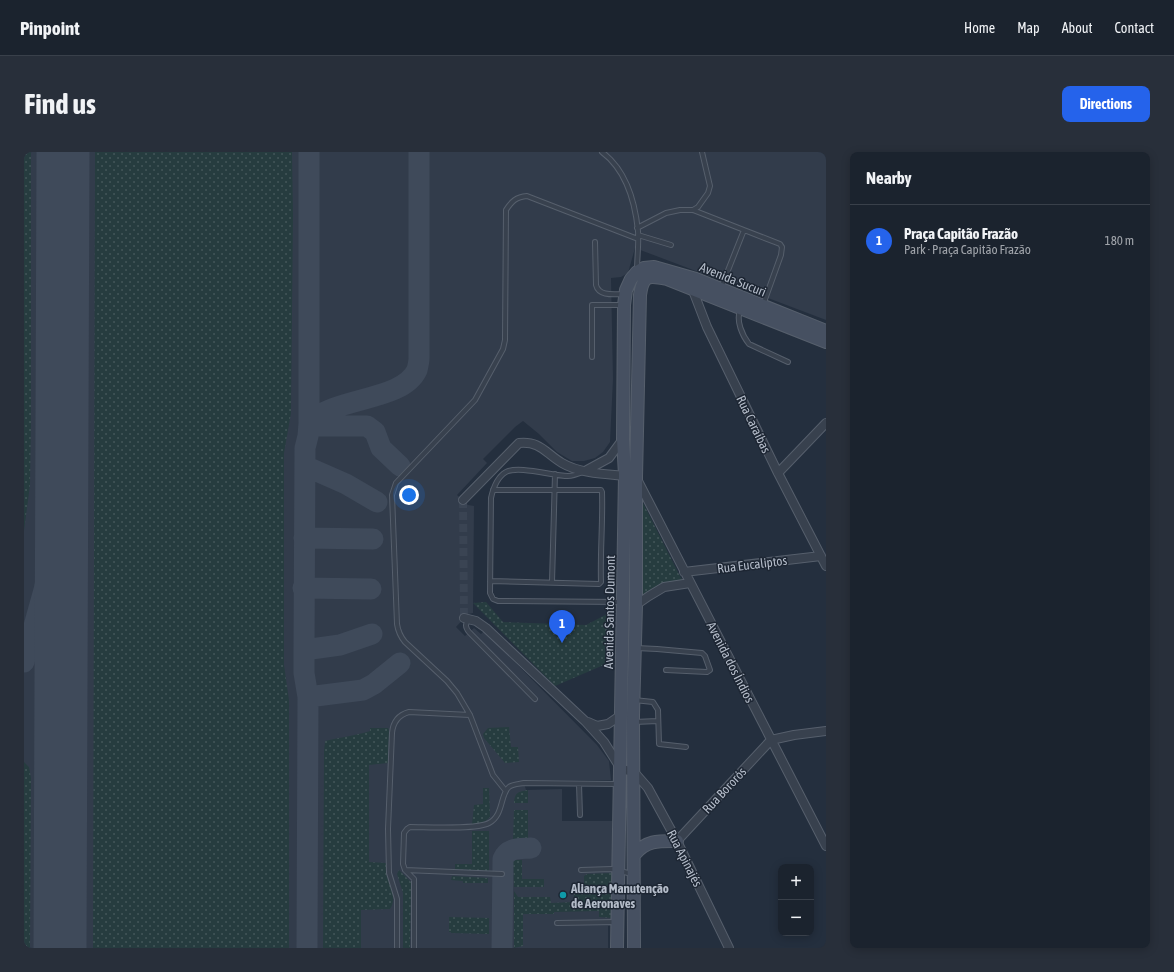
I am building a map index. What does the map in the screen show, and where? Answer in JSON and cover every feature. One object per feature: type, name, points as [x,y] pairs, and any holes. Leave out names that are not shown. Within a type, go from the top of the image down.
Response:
[{"type":"main road","name":"Avenida Sucuri","points":[[634,275],[644,268],[654,267],[761,311],[826,342]]},
{"type":"main road","name":"Avenida Santos Dumont","points":[[618,948],[620,769],[629,717],[634,700],[636,648],[636,605],[630,476],[623,439],[625,299],[634,275]]},
{"type":"main road","name":"Avenida Sucuri","points":[[642,285],[646,278],[656,276],[694,284]]},
{"type":"main road","name":"Avenida Santos Dumont","points":[[634,948],[634,772],[629,717],[623,602],[630,476],[637,406],[640,295],[642,285]]},
{"type":"main road","name":"Avenida Sucuri","points":[[719,294],[741,308],[761,311],[826,332]]},
{"type":"main road","points":[[624,318],[632,316],[640,318]]},
{"type":"main road","points":[[623,406],[637,406]]},
{"type":"main road","points":[[635,854],[639,849],[648,843],[658,841],[677,841]]},
{"type":"street","name":"Rua Caraíbas","points":[[694,284],[707,327],[778,473],[826,566]]},
{"type":"street","points":[[778,473],[826,423]]},
{"type":"street","points":[[586,471],[609,458],[623,439]]},
{"type":"street","points":[[463,500],[519,443],[530,442],[536,444],[561,463],[570,467],[586,471],[630,476]]},
{"type":"street","name":"Avenida dos Índios","points":[[630,476],[690,583],[826,846]]},
{"type":"street","name":"Rua Eucaliptos","points":[[684,572],[821,556]]},
{"type":"street","points":[[636,605],[664,587],[690,583]]},
{"type":"street","points":[[467,618],[486,628],[585,721],[604,742],[620,769],[634,772]]},
{"type":"street","points":[[585,721],[597,726],[629,717]]},
{"type":"street","points":[[771,740],[794,735],[826,731]]},
{"type":"street","name":"Rua Bororós","points":[[677,841],[771,740]]},
{"type":"street","name":"Rua Apinajés","points":[[634,772],[648,788],[677,841],[729,948]]},
{"type":"lane","points":[[602,152],[620,170],[628,186],[638,237],[634,275],[642,285]]},
{"type":"lane","points":[[693,210],[698,207],[708,193],[710,186],[702,152]]},
{"type":"lane","points":[[505,790],[494,775],[470,715],[457,693],[447,681],[405,642],[398,631],[395,586],[393,489],[396,483],[475,400],[503,349],[505,340],[506,210],[511,203],[518,197],[527,196],[638,237],[671,244]]},
{"type":"lane","points":[[637,228],[666,213],[680,210],[693,210],[780,244],[782,247],[781,255],[761,311]]},
{"type":"lane","points":[[719,294],[744,230]]},
{"type":"lane","points":[[595,242],[597,290],[601,293],[611,294],[625,299]]},
{"type":"lane","points":[[592,357],[592,305],[625,299]]},
{"type":"lane","points":[[741,308],[738,317],[745,339],[749,344],[788,362]]},
{"type":"lane","points":[[586,471],[569,476],[508,470],[499,478],[491,498],[490,593],[493,599],[498,601],[623,602]]},
{"type":"lane","points":[[552,582],[555,474]]},
{"type":"lane","points":[[490,581],[600,583],[603,526],[601,490],[493,490]]},
{"type":"lane","points":[[467,618],[466,628],[469,632],[535,699]]},
{"type":"lane","points":[[636,648],[702,652],[710,670],[707,672],[666,670]]},
{"type":"lane","points":[[634,700],[653,702],[658,710],[659,744],[686,746]]},
{"type":"lane","points":[[397,948],[397,899],[389,873],[388,828],[393,724],[404,713],[409,712],[470,715]]},
{"type":"lane","points":[[629,717],[658,721]]},
{"type":"lane","points":[[414,948],[414,879],[405,870],[403,858],[404,833],[406,828],[476,827],[490,823],[502,806],[505,790],[510,786],[524,783],[620,784]]},
{"type":"lane","points":[[579,784],[580,815]]},
{"type":"lane","points":[[581,870],[612,869],[635,874]]},
{"type":"lane","points":[[405,870],[502,874]]},
{"type":"lane","points":[[557,923],[618,922]]},
{"type":"shaded area","points":[[24,152],[826,152],[826,320],[635,248],[628,273],[621,277],[611,278],[613,379],[610,442],[603,452],[595,458],[584,461],[572,461],[557,452],[523,421],[483,459],[487,463],[457,495],[468,505],[474,506],[473,613],[468,614],[456,627],[465,636],[474,628],[481,634],[484,631],[597,745],[609,761],[611,780],[523,780],[526,790],[562,789],[562,821],[612,821],[612,926],[608,926],[608,948],[24,948]]},
{"type":"green space","points":[[24,152],[31,152],[31,424],[30,485],[24,531]]},
{"type":"green space","points":[[95,152],[292,152],[293,215],[291,413],[284,453],[284,665],[289,700],[289,948],[93,948]]},
{"type":"green space","points":[[642,501],[683,582],[641,598]]},
{"type":"green space","points":[[486,602],[503,622],[586,625],[611,612],[613,661],[555,686],[473,603]]},
{"type":"green space","points":[[509,727],[511,747],[518,747],[519,762],[505,763],[484,738],[483,734],[488,728]]},
{"type":"green space","points":[[370,728],[388,728],[389,730],[388,763],[369,765],[369,862],[386,863],[393,893],[392,904],[390,909],[361,910],[361,948],[323,948],[325,741],[364,733],[370,731]]},
{"type":"green space","points":[[24,762],[29,767],[31,778],[30,948],[24,948]]},
{"type":"green space","points":[[483,788],[489,788],[490,817],[482,823],[472,824],[474,805],[483,804]]},
{"type":"green space","points":[[528,790],[528,803],[514,803],[515,797],[518,793]]},
{"type":"green space","points":[[514,810],[528,810],[528,840],[513,840]]},
{"type":"green space","points":[[472,831],[489,831],[489,871],[455,869],[455,864],[472,864]]},
{"type":"green space","points":[[513,860],[522,860],[522,879],[544,879],[544,887],[514,887]]},
{"type":"green space","points":[[399,870],[411,882],[410,948],[403,948],[403,893],[397,874]]},
{"type":"green space","points":[[612,873],[612,918],[599,917],[599,911],[554,912],[554,914],[523,914],[523,946],[514,948],[514,891],[518,897],[550,897],[551,903],[574,902],[574,887],[584,887],[584,876],[587,874]]},
{"type":"green space","points":[[452,876],[488,878],[488,883],[463,883],[463,881],[451,880]]},
{"type":"green space","points":[[449,917],[489,918],[489,934],[451,933],[449,932]]},
{"type":"taxiway","points":[[63,168],[65,152]]},
{"type":"taxiway","points":[[307,948],[308,697],[304,673],[304,650],[305,448],[309,423],[309,152]]},
{"type":"taxiway","points":[[309,423],[320,414],[335,408],[383,394],[397,388],[409,380],[417,370],[419,358],[419,152]]},
{"type":"taxiway","points":[[309,426],[367,426],[375,432],[381,448],[400,466]]},
{"type":"taxiway","points":[[305,466],[346,484],[377,502]]},
{"type":"taxiway","points":[[24,662],[44,590],[62,509]]},
{"type":"taxiway","points":[[304,538],[373,539]]},
{"type":"taxiway","points":[[303,588],[371,589]]},
{"type":"taxiway","points":[[304,650],[340,645],[372,634]]},
{"type":"taxiway","points":[[308,697],[363,690],[374,684],[400,663]]},
{"type":"taxiway","points":[[502,948],[503,859],[508,852],[531,848]]},
{"type":"runway","points":[[60,948],[63,152]]},
{"type":"tunnel","points":[[463,500],[464,618]]},
{"type":"place","name":"Praça Capitão Frazão","points":[[562,643]]},
{"type":"place","name":"Aliança Manutenção de Aeronaves","points":[[563,895]]}]
